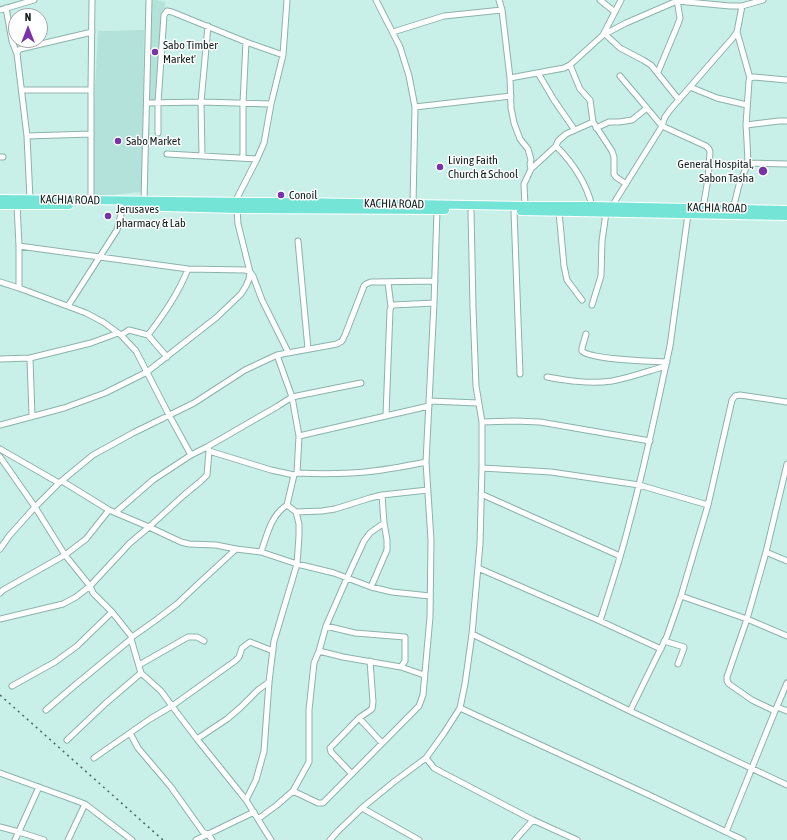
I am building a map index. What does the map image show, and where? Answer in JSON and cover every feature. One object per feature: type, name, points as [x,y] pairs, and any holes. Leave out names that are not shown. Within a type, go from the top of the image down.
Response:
[{"type":"highway","name":"KACHIA ROAD","points":[[0,199],[144,201],[251,206],[471,211],[787,216]]},
{"type":"highway","name":"KACHIA ROAD","points":[[251,206],[297,202],[787,210]]},
{"type":"highway","name":"KACHIA ROAD","points":[[0,204],[123,206],[236,205]]},
{"type":"street","points":[[0,10],[34,0]]},
{"type":"street","points":[[91,200],[92,0]]},
{"type":"street","points":[[144,201],[149,0]]},
{"type":"street","points":[[287,0],[283,55],[271,104],[264,143],[236,205],[238,224],[250,272],[288,352]]},
{"type":"street","points":[[499,0],[502,10],[510,78],[511,108],[514,123],[520,138],[528,149],[531,160],[531,169]]},
{"type":"street","points":[[600,0],[615,12]]},
{"type":"street","points":[[604,35],[621,0]]},
{"type":"street","points":[[510,78],[564,68],[570,65],[604,35],[626,23],[677,1],[742,6],[761,0]]},
{"type":"street","points":[[378,1],[400,47],[409,76],[415,106],[413,204]]},
{"type":"street","points":[[658,72],[680,18],[677,1]]},
{"type":"street","points":[[612,206],[662,126],[665,117],[670,110],[732,39],[736,32],[742,6]]},
{"type":"street","points":[[6,8],[12,41],[17,54],[22,90],[27,136],[30,199]]},
{"type":"street","points":[[393,32],[444,16],[502,10]]},
{"type":"street","points":[[158,133],[158,103],[164,15],[166,11],[283,55]]},
{"type":"street","points":[[202,156],[201,102],[208,26]]},
{"type":"street","points":[[17,54],[20,49],[92,32]]},
{"type":"street","points":[[733,209],[739,185],[748,163],[746,125],[750,78],[736,32]]},
{"type":"street","points":[[604,35],[620,48],[651,65],[679,100]]},
{"type":"street","points":[[243,158],[243,103],[246,42]]},
{"type":"street","points":[[570,65],[580,89],[590,100],[593,122],[612,151],[614,157],[614,174],[626,184]]},
{"type":"street","points":[[538,73],[574,129]]},
{"type":"street","points":[[620,76],[662,126],[706,146],[709,149],[708,179],[703,208]]},
{"type":"street","points":[[750,78],[754,77],[787,80]]},
{"type":"street","points":[[690,87],[717,98],[747,105]]},
{"type":"street","points":[[22,90],[91,90]]},
{"type":"street","points":[[415,106],[511,96]]},
{"type":"street","points":[[147,103],[201,102],[271,104]]},
{"type":"street","points":[[596,128],[609,122],[632,120],[647,108]]},
{"type":"street","points":[[746,125],[787,121]]},
{"type":"street","points":[[525,206],[524,184],[531,169],[556,146],[562,137],[574,129],[593,122]]},
{"type":"street","points":[[27,136],[91,134]]},
{"type":"street","points":[[556,146],[576,170],[585,185],[592,206]]},
{"type":"street","points":[[167,154],[257,159]]},
{"type":"street","points":[[748,163],[787,164]]},
{"type":"street","points":[[17,205],[19,288]]},
{"type":"street","points":[[68,306],[117,230],[123,206]]},
{"type":"street","points":[[293,791],[322,804],[419,706],[422,695],[430,617],[431,540],[426,462],[437,210]]},
{"type":"street","points":[[330,840],[362,808],[394,781],[426,758],[460,708],[472,634],[480,544],[482,468],[482,422],[476,386],[471,211]]},
{"type":"street","points":[[514,211],[520,374]]},
{"type":"street","points":[[558,212],[567,280],[582,300]]},
{"type":"street","points":[[592,305],[601,276],[602,241],[606,213]]},
{"type":"street","points":[[600,620],[630,524],[667,364],[688,214]]},
{"type":"street","points":[[298,242],[308,349]]},
{"type":"street","points":[[19,246],[188,269],[245,270],[250,272]]},
{"type":"street","points":[[148,335],[182,285],[188,269]]},
{"type":"street","points":[[0,425],[64,408],[105,393],[147,372],[217,317],[241,294],[249,279],[250,272]]},
{"type":"street","points":[[0,549],[9,536],[35,507],[60,482],[93,455],[133,433],[194,403],[245,370],[277,354],[337,344],[342,341],[366,284],[371,282],[435,281]]},
{"type":"street","points":[[0,282],[86,313],[103,322],[120,334],[136,351],[191,455]]},
{"type":"street","points":[[386,415],[391,307],[388,282]]},
{"type":"street","points":[[391,307],[393,305],[434,303]]},
{"type":"street","points":[[0,359],[30,358],[91,343],[129,330],[148,335],[167,357]]},
{"type":"street","points":[[586,334],[582,351],[589,355],[667,364]]},
{"type":"street","points":[[261,552],[271,523],[282,508],[287,505],[296,474],[299,436],[292,397],[277,354]]},
{"type":"street","points":[[30,358],[32,416]]},
{"type":"street","points":[[547,376],[565,381],[613,381],[667,364]]},
{"type":"street","points":[[116,512],[153,480],[191,455],[208,449],[292,397],[361,383]]},
{"type":"street","points":[[630,711],[664,641],[681,596],[708,505],[732,400],[735,396],[740,396],[787,402]]},
{"type":"street","points":[[299,436],[429,403],[478,403]]},
{"type":"street","points":[[482,422],[540,422],[650,441]]},
{"type":"street","points":[[0,449],[109,510],[181,542],[196,545],[216,545],[261,552],[297,564],[315,568],[370,587],[392,592],[430,596]]},
{"type":"street","points":[[208,449],[272,470],[296,474],[365,472],[426,462]]},
{"type":"street","points":[[0,619],[63,604],[76,597],[90,586],[130,543],[207,475],[208,449]]},
{"type":"street","points":[[0,457],[35,507],[65,555],[90,586],[93,593],[112,612],[132,638],[141,673],[161,690],[197,739],[246,800],[271,840]]},
{"type":"street","points":[[787,464],[766,552],[747,619],[727,678],[729,684],[752,700],[776,709],[787,711]]},
{"type":"street","points":[[482,468],[551,472],[639,485],[708,505]]},
{"type":"street","points":[[287,505],[296,512],[322,512],[382,495],[428,490]]},
{"type":"street","points":[[481,494],[620,556]]},
{"type":"street","points":[[370,587],[387,550],[382,495]]},
{"type":"street","points":[[0,593],[65,555],[86,539],[109,510]]},
{"type":"street","points":[[246,800],[256,780],[264,751],[269,682],[274,641],[297,564],[299,536],[296,512]]},
{"type":"street","points":[[258,819],[293,791],[310,760],[309,710],[314,662],[326,626],[346,578],[364,541],[370,533],[384,524]]},
{"type":"street","points":[[46,710],[132,638],[177,604],[236,549]]},
{"type":"street","points":[[766,552],[787,561]]},
{"type":"street","points":[[478,568],[600,620],[660,648]]},
{"type":"street","points":[[681,596],[747,619],[787,636]]},
{"type":"street","points":[[12,686],[55,662],[77,646],[112,612]]},
{"type":"street","points":[[326,626],[355,633],[405,636],[404,661],[401,667]]},
{"type":"street","points":[[472,634],[787,785]]},
{"type":"street","points":[[139,665],[188,637],[197,637],[204,641]]},
{"type":"street","points":[[664,641],[684,647],[678,664]]},
{"type":"street","points":[[94,758],[150,719],[172,706],[235,661],[239,657],[242,648],[250,642],[273,651]]},
{"type":"street","points":[[319,650],[343,657],[401,667],[424,674]]},
{"type":"street","points":[[352,774],[331,752],[330,748],[359,718],[372,709],[373,702],[370,661]]},
{"type":"street","points":[[67,740],[106,703],[141,673]]},
{"type":"street","points":[[197,739],[227,719],[258,690],[269,682]]},
{"type":"street","points":[[726,832],[787,682]]},
{"type":"street","points":[[460,708],[743,840]]},
{"type":"street","points":[[359,718],[382,743]]},
{"type":"street","points":[[130,733],[138,748],[171,788],[203,832],[208,834],[212,840]]},
{"type":"street","points":[[426,758],[434,768],[533,820],[577,840]]},
{"type":"street","points":[[0,773],[85,804],[132,840]]},
{"type":"street","points":[[15,840],[39,787]]},
{"type":"street","points":[[68,840],[85,804]]},
{"type":"street","points":[[362,808],[419,840]]},
{"type":"street","points":[[196,840],[254,812]]},
{"type":"street","points":[[515,840],[533,820]]},
{"type":"street","points":[[0,827],[44,840]]},
{"type":"shaded area","name":"Sabo Timber Market'","points":[[150,0],[165,2],[157,102],[148,102]]},
{"type":"shaded area","name":"Sabo Market","points":[[144,30],[142,192],[92,197],[98,31]]},
{"type":"railway","points":[[0,695],[163,840]]},
{"type":"place","name":"Sabo Timber Market'","points":[[155,52]]},
{"type":"place","name":"Sabo Market","points":[[118,141]]},
{"type":"place","name":"Living Faith Church & School","points":[[440,167]]},
{"type":"place","name":"General Hospital, Sabon Tasha","points":[[763,171]]},
{"type":"place","name":"Conoil","points":[[281,195]]},
{"type":"place","name":"Jerusaves pharmacy & Lab","points":[[108,216]]}]
